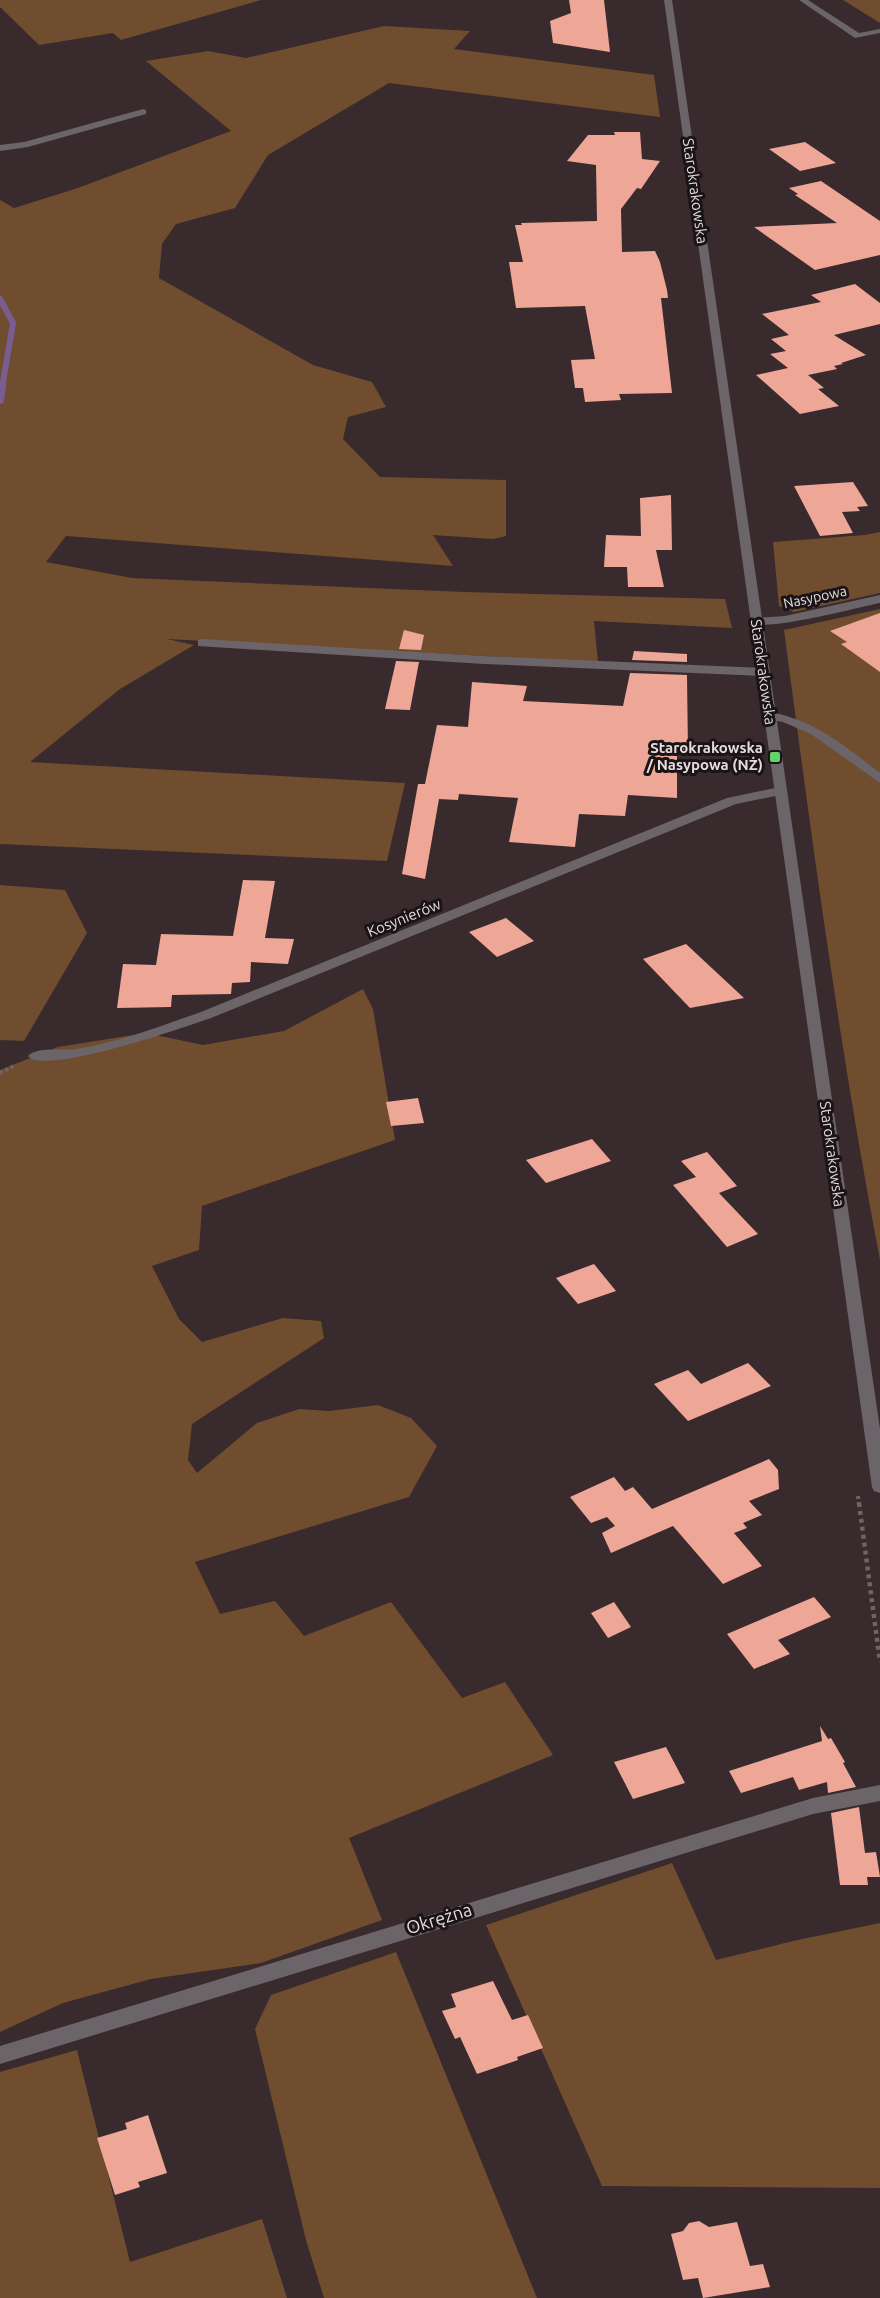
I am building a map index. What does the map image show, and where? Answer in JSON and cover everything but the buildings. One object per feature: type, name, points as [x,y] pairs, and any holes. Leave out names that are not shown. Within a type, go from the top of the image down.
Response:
[{"type":"street","name":"Starokrakowska","points":[[668,0],[880,1487]]},
{"type":"street","points":[[0,148],[24,145],[143,112]]},
{"type":"street","name":"Nasypowa","points":[[756,622],[785,620],[880,599]]},
{"type":"street","points":[[202,643],[484,660],[763,672]]},
{"type":"street","points":[[770,716],[787,717],[804,724],[880,779]]},
{"type":"street","name":"Kosynierów","points":[[35,1056],[77,1053],[147,1035],[206,1015],[732,801],[780,791]]},
{"type":"street","name":"Okrężna","points":[[0,2055],[813,1806],[880,1793]]},
{"type":"lane","points":[[803,0],[858,36],[880,31]]},
{"type":"shaded area","points":[[0,0],[261,0],[121,40],[113,33],[39,45],[0,7]]},
{"type":"shaded area","points":[[843,0],[880,0],[880,23]]},
{"type":"shaded area","points":[[384,26],[470,31],[454,49],[654,75],[660,117],[389,83],[268,155],[235,208],[176,224],[162,244],[159,278],[313,365],[372,382],[386,407],[348,417],[343,439],[380,477],[506,480],[506,536],[493,539],[433,535],[453,566],[66,536],[46,562],[132,578],[465,592],[725,599],[732,628],[594,621],[598,662],[167,639],[194,645],[120,689],[30,762],[405,783],[387,861],[0,844],[0,200],[14,208],[75,189],[231,131],[146,61],[208,51],[246,58]]},
{"type":"shaded area","points":[[880,532],[880,593],[794,612],[779,606],[773,542]]},
{"type":"shaded area","points":[[880,609],[880,1260],[839,1025],[784,630]]},
{"type":"shaded area","points":[[0,885],[65,890],[87,933],[24,1041],[0,1040]]},
{"type":"shaded area","points":[[363,989],[373,1009],[395,1140],[202,1206],[199,1250],[152,1266],[179,1319],[202,1342],[283,1318],[321,1321],[324,1338],[192,1424],[188,1460],[197,1473],[257,1423],[299,1409],[329,1411],[378,1405],[411,1418],[437,1446],[409,1497],[195,1562],[220,1614],[275,1601],[304,1636],[391,1602],[462,1698],[505,1682],[553,1755],[349,1838],[382,1920],[261,1963],[151,1979],[63,2003],[0,2032],[0,1070],[58,1047],[146,1033],[203,1045],[284,1031]]},
{"type":"shaded area","points":[[672,1863],[716,1960],[880,1923],[880,2188],[602,2186],[486,1925]]},
{"type":"shaded area","points":[[396,1952],[537,2298],[324,2298],[306,2240],[255,2029],[271,1995]]},
{"type":"shaded area","points":[[77,2050],[130,2262],[262,2219],[287,2298],[0,2298],[0,2072]]},
{"type":"waterway","points":[[0,299],[13,323],[2,388]]},
{"type":"waterway","points":[[0,400],[2,386]]},
{"type":"place","name":"Starokrakowska / Nasypowa (NŻ)","points":[[775,757]]}]
